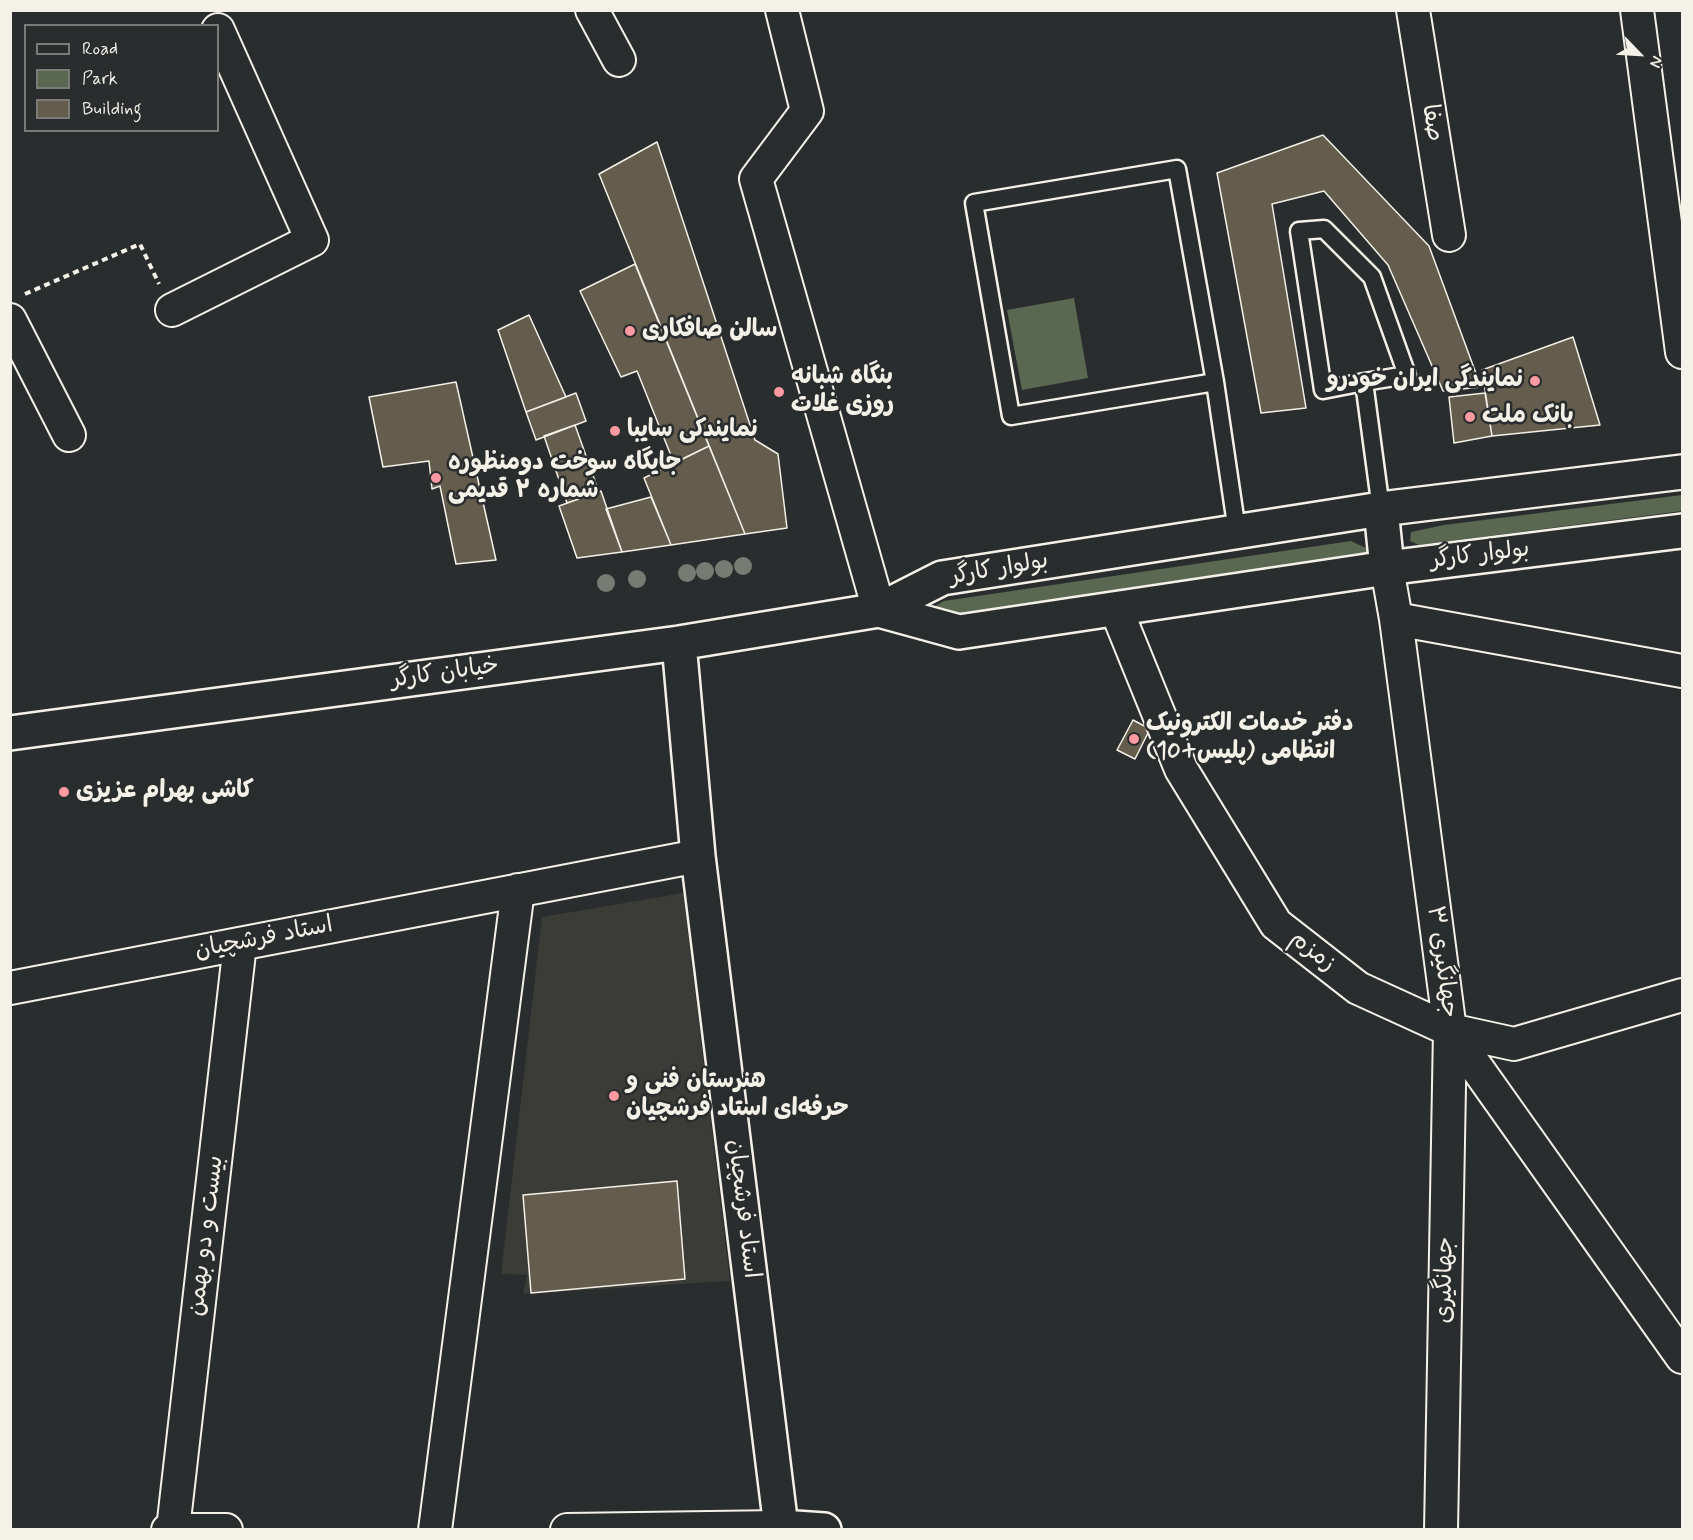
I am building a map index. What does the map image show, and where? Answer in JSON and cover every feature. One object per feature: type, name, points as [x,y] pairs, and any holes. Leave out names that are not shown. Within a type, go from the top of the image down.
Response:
[{"type":"main road","name":"بولوار کارگر","points":[[879,610],[942,578],[1381,509],[1683,472]]},
{"type":"main road","points":[[1381,509],[1387,568]]},
{"type":"main road","name":"بولوار کارگر","points":[[879,610],[959,632],[1387,568],[1683,531]]},
{"type":"main road","name":"خیابان کارگر","points":[[10,733],[679,643],[879,610]]},
{"type":"main road","name":"استاد فرشچیان","points":[[679,643],[698,856],[781,1527]]},
{"type":"main road","points":[[781,1527],[824,1530]]},
{"type":"street","points":[[209,10],[215,24]]},
{"type":"street","points":[[592,10],[619,60]]},
{"type":"street","points":[[782,10],[807,111],[756,179],[879,610]]},
{"type":"street","name":"صفا","points":[[1413,10],[1449,235]]},
{"type":"street","points":[[1637,10],[1683,352]]},
{"type":"street","points":[[172,310],[312,240],[219,32]]},
{"type":"street","points":[[16,308],[69,435]]},
{"type":"street","name":"جهانگیری ۳","points":[[1387,568],[1396,619],[1450,1030],[1683,1357]]},
{"type":"street","name":"زمزم","points":[[1116,609],[1181,769],[1276,924],[1358,988],[1450,1030],[1514,1044],[1683,994]]},
{"type":"street","points":[[1396,619],[1683,671]]},
{"type":"street","name":"استاد فرشچیان","points":[[10,988],[698,856]]},
{"type":"street","points":[[435,1530],[518,890]]},
{"type":"street","name":"بیست و دو بهمن","points":[[173,1529],[240,944]]},
{"type":"street","name":"جهانگیری","points":[[1441,1530],[1450,1030]]},
{"type":"street","points":[[567,1530],[781,1527]]},
{"type":"street","points":[[168,1530],[226,1530]]},
{"type":"lane","points":[[1215,382],[1011,416],[974,203],[1177,169],[1215,382],[1238,531]]},
{"type":"lane","points":[[1324,229],[1372,277],[1407,375],[1364,382],[1323,390],[1299,231],[1324,229]]},
{"type":"lane","points":[[1364,382],[1381,509]]},
{"type":"path","points":[[16,308],[140,244],[172,310]]},
{"type":"shaded area","name":"هنرستان فنی و حرفه‌ای استاد فرشچیان","points":[[683,893],[730,1281],[523,1294],[527,1275],[501,1274],[542,917]]},
{"type":"green space","points":[[1074,298],[1088,378],[1022,390],[1007,310]]},
{"type":"green space","points":[[1682,495],[1682,511],[1419,545],[1410,541],[1411,532],[1444,525]]},
{"type":"green space","points":[[1351,541],[1370,550],[1354,560],[949,619],[927,611],[944,601]]},
{"type":"building","points":[[1323,135],[1429,246],[1481,387],[1443,391],[1388,265],[1324,191],[1272,204],[1306,408],[1261,413],[1217,173]]},
{"type":"building","points":[[657,142],[755,440],[778,454],[787,528],[745,534],[599,174]]},
{"type":"building","name":"سالن صافكارى","points":[[635,264],[709,446],[674,463],[637,371],[621,377],[580,291]]},
{"type":"building","points":[[529,315],[566,397],[526,412],[498,330]]},
{"type":"building","name":"نمایندگی ایران خودرو","points":[[1573,337],[1600,425],[1492,436],[1482,370]]},
{"type":"building","points":[[456,382],[496,560],[456,564],[440,486],[432,489],[429,461],[383,467],[369,397]]},
{"type":"building","points":[[576,393],[586,421],[536,440],[526,412]]},
{"type":"building","name":"بانک ملت","points":[[1485,393],[1492,436],[1454,443],[1449,397]]},
{"type":"building","points":[[575,425],[599,492],[567,503],[544,436]]},
{"type":"building","points":[[709,446],[745,534],[671,545],[644,478]]},
{"type":"building","points":[[601,491],[622,552],[577,558],[559,506]]},
{"type":"building","points":[[651,497],[671,545],[622,552],[606,509]]},
{"type":"building","name":"دفتر خدمات الکترونیک انتظامی (پلیس+10)","points":[[1133,720],[1150,729],[1135,759],[1117,750]]},
{"type":"building","points":[[677,1181],[685,1279],[531,1293],[523,1195]]},
{"type":"place","name":"سالن صافكارى","points":[[630,331]]},
{"type":"place","name":"نمایندگی ایران خودرو","points":[[1535,381]]},
{"type":"place","name":"بنگاه شبانه روزی غلات","points":[[779,392]]},
{"type":"place","name":"بانک ملت","points":[[1470,417]]},
{"type":"place","name":"نمايندكى سايبا","points":[[615,431]]},
{"type":"place","name":"جایگاه سوخت دومنظوره شماره ۲ قدیمی","points":[[436,478]]},
{"type":"place","name":"دفتر خدمات الکترونیک انتظامی (پلیس+10)","points":[[1134,739]]},
{"type":"place","name":"کاشی بهرام عزیزی","points":[[64,792]]},
{"type":"place","name":"هنرستان فنی و حرفه‌ای استاد فرشچیان","points":[[614,1096]]}]
